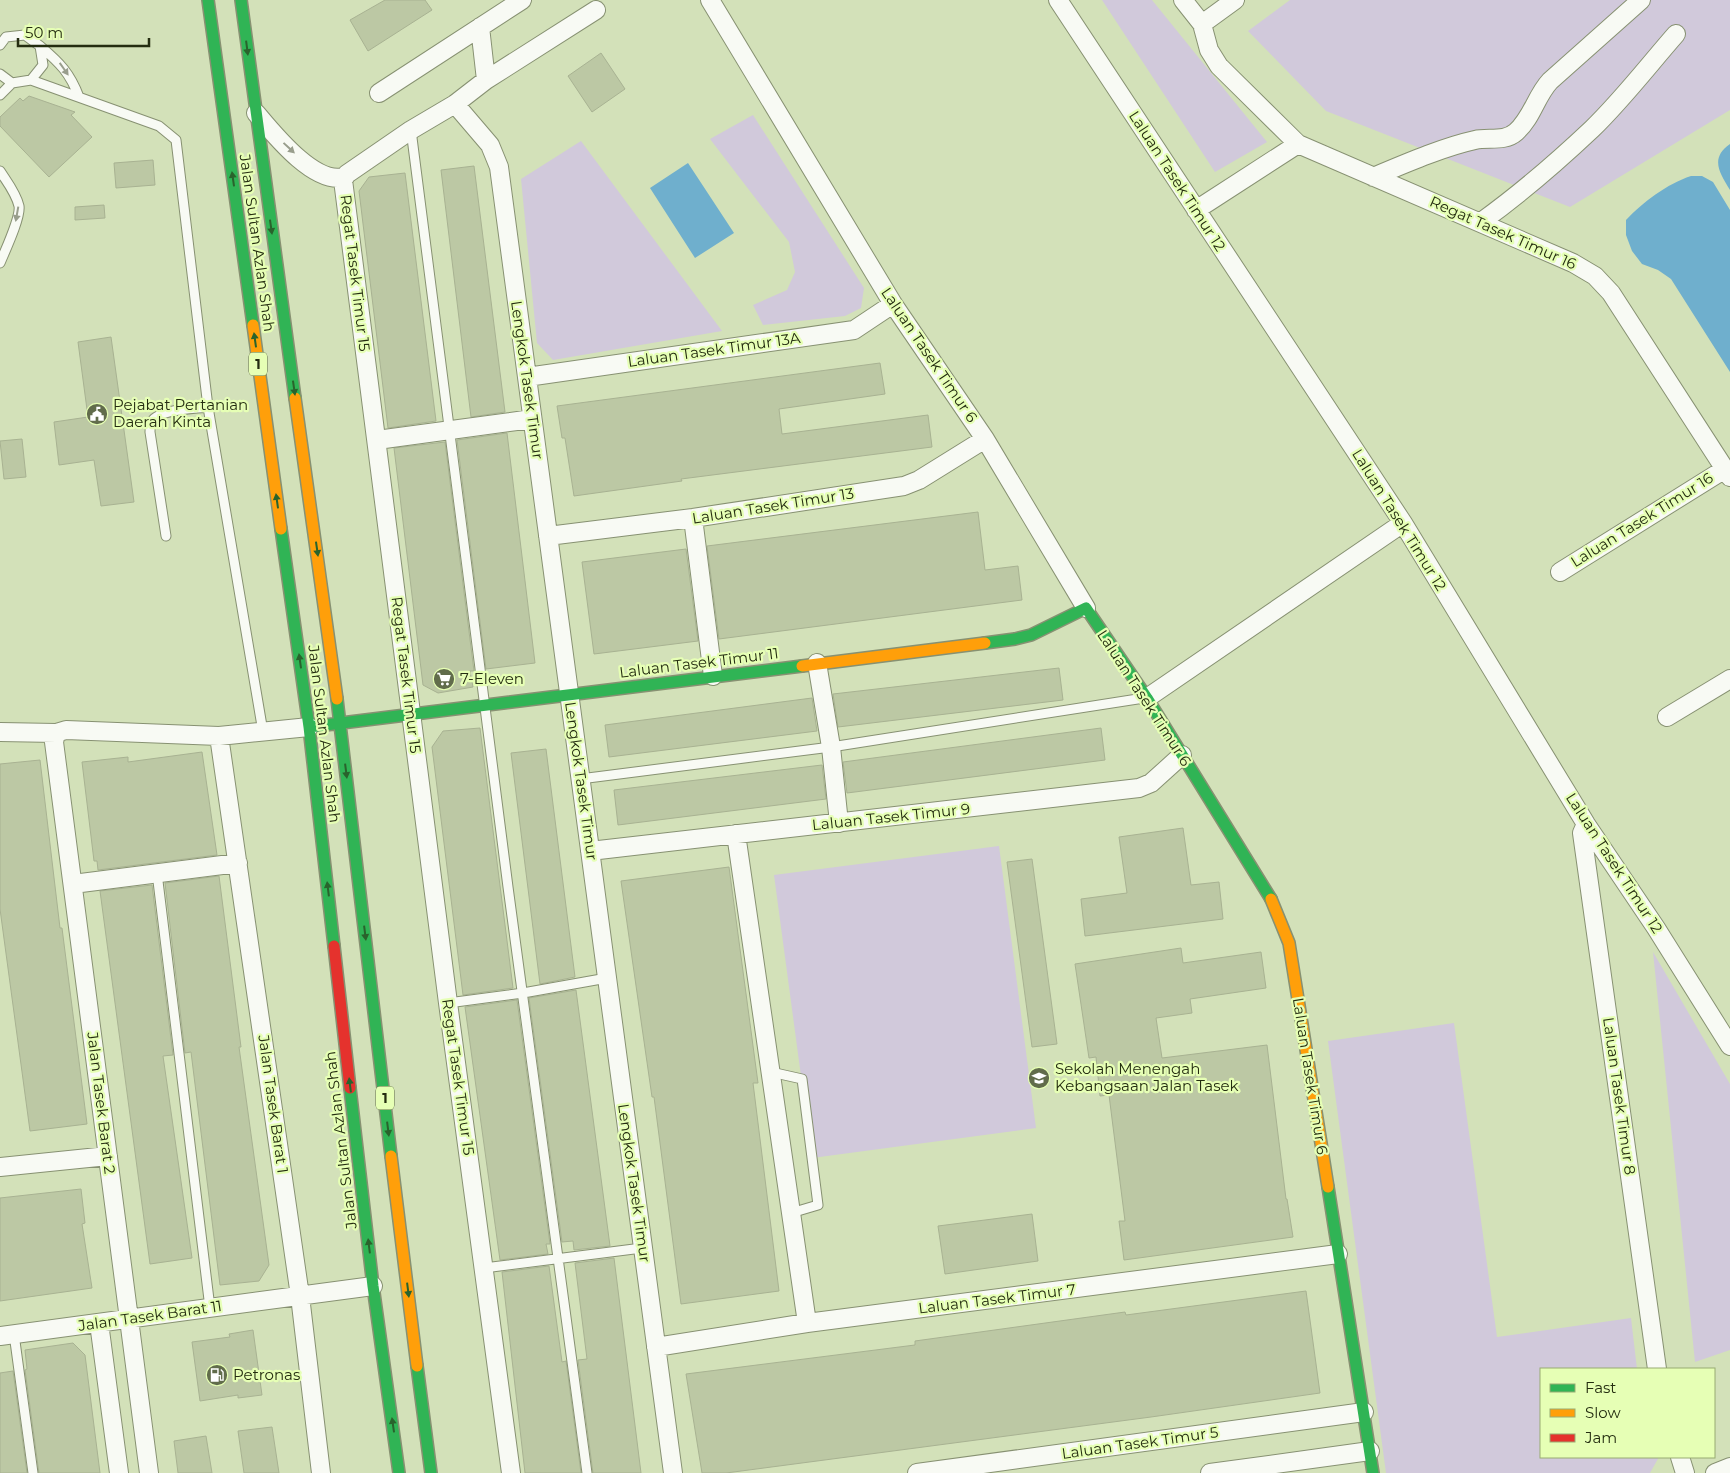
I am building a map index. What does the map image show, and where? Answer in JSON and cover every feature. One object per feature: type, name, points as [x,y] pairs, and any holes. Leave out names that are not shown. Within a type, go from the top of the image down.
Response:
[{"type":"main road","name":"Jalan Sultan Azlan Shah","points":[[208,0],[309,727],[373,1286],[400,1473]]},
{"type":"main road","name":"Jalan Sultan Azlan Shah","points":[[241,0],[340,723],[403,1255],[431,1473]]},
{"type":"main road","name":"Laluan Tasek Timur 11","points":[[309,727],[1015,639],[1031,635],[1086,608]]},
{"type":"main road","name":"Laluan Tasek Timur 6","points":[[1086,608],[1147,698],[1272,900],[1289,943],[1373,1473]]},
{"type":"street","points":[[379,93],[520,0]]},
{"type":"street","name":"Laluan Tasek Timur 6","points":[[710,0],[893,304],[985,439],[1086,608]]},
{"type":"street","name":"Laluan Tasek Timur 12","points":[[1058,0],[1404,523],[1586,824],[1656,928],[1730,1046]]},
{"type":"street","points":[[1183,0],[1202,24],[1209,50],[1219,66],[1298,144],[1196,210]]},
{"type":"street","points":[[1202,24],[1235,0]]},
{"type":"street","points":[[1374,177],[1464,143],[1482,139],[1503,138],[1516,132],[1527,119],[1541,91],[1550,81],[1642,0]]},
{"type":"street","name":"Regat Tasek Timur 15","points":[[511,1473],[448,1003],[343,180],[344,177],[411,130],[454,104],[486,80],[596,10]]},
{"type":"street","points":[[480,27],[486,80]]},
{"type":"street","points":[[1480,222],[1534,182],[1593,128],[1676,34]]},
{"type":"street","name":"Lengkok Tasek Timur","points":[[454,104],[490,145],[499,167],[673,1473]]},
{"type":"street","points":[[255,112],[281,141],[308,166],[328,176],[344,177]]},
{"type":"street","name":"Regat Tasek Timur 16","points":[[1298,144],[1573,263],[1595,276],[1611,293],[1727,473]]},
{"type":"street","name":"Laluan Tasek Timur 13A","points":[[527,376],[854,330],[893,304]]},
{"type":"street","points":[[377,440],[532,419]]},
{"type":"street","name":"Laluan Tasek Timur 13","points":[[548,536],[693,518],[904,486],[919,480],[985,439]]},
{"type":"street","name":"Laluan Tasek Timur 16","points":[[1560,572],[1727,473]]},
{"type":"street","points":[[693,518],[713,676]]},
{"type":"street","points":[[1147,698],[1404,523]]},
{"type":"street","points":[[818,663],[831,747],[839,823]]},
{"type":"street","points":[[1667,717],[1730,679]]},
{"type":"street","points":[[0,732],[56,733],[66,730],[219,736],[309,727]]},
{"type":"street","name":"Jalan Tasek Barat 2","points":[[56,733],[54,742],[149,1473]]},
{"type":"street","name":"Jalan Tasek Barat 1","points":[[219,736],[300,1296],[321,1473]]},
{"type":"street","name":"Laluan Tasek Timur 9","points":[[590,851],[1139,788],[1151,784],[1182,755]]},
{"type":"street","name":"Laluan Tasek Timur 8","points":[[1586,824],[1582,833],[1657,1368]]},
{"type":"street","points":[[736,834],[807,1323]]},
{"type":"street","points":[[73,884],[238,863]]},
{"type":"street","points":[[0,1166],[108,1156]]},
{"type":"street","name":"Laluan Tasek Timur 7","points":[[656,1347],[807,1323],[1338,1254]]},
{"type":"street","name":"Jalan Tasek Barat 11","points":[[7,1335],[373,1286]]},
{"type":"street","points":[[99,1323],[119,1473]]},
{"type":"street","name":"Laluan Tasek Timur 5","points":[[917,1473],[1364,1412]]},
{"type":"street","points":[[1210,1473],[1370,1451]]},
{"type":"street","points":[[1680,1458],[1685,1473]]},
{"type":"street","points":[[1714,1473],[1730,1467]]},
{"type":"lane","points":[[0,45],[6,37],[25,34],[61,64],[74,84],[79,98]]},
{"type":"lane","points":[[31,80],[43,65],[40,46]]},
{"type":"lane","points":[[0,74],[12,83]]},
{"type":"lane","points":[[0,95],[12,83],[31,80],[159,126],[176,140],[208,407],[263,732]]},
{"type":"lane","points":[[411,130],[522,993],[587,1473]]},
{"type":"lane","points":[[0,171],[15,193],[20,208],[0,263]]},
{"type":"lane","points":[[166,536],[150,432],[151,423],[155,418],[168,412],[208,407]]},
{"type":"lane","points":[[580,779],[831,747],[1147,698]]},
{"type":"lane","points":[[157,873],[210,1308]]},
{"type":"lane","points":[[448,1003],[522,993],[607,978]]},
{"type":"lane","points":[[771,1072],[802,1078],[818,1205],[791,1213]]},
{"type":"lane","points":[[484,1268],[642,1248]]},
{"type":"lane","points":[[7,1335],[33,1473]]},
{"type":"shaded area","points":[[1102,0],[1152,0],[1267,142],[1215,172]]},
{"type":"shaded area","points":[[1290,0],[1730,0],[1730,110],[1570,207],[1326,111],[1248,31]]},
{"type":"shaded area","points":[[753,115],[864,288],[861,308],[845,316],[763,325],[753,305],[787,290],[795,272],[789,242],[710,139]]},
{"type":"shaded area","points":[[581,141],[722,331],[553,360],[537,343],[521,179]]},
{"type":"shaded area","points":[[999,846],[1036,1128],[812,1158],[774,875]]},
{"type":"shaded area","points":[[1653,952],[1730,1084],[1730,1350],[1695,1362]]},
{"type":"shaded area","points":[[1454,1023],[1497,1337],[1631,1318],[1637,1368],[1540,1368],[1540,1458],[1658,1458],[1650,1473],[1386,1473],[1328,1041]]},
{"type":"water","points":[[1730,144],[1730,190],[1718,166],[1718,160],[1724,149]]},
{"type":"water","points":[[688,163],[734,233],[695,258],[650,188]]},
{"type":"water","points":[[1691,176],[1702,176],[1713,182],[1730,210],[1730,372],[1671,279],[1658,270],[1642,264],[1632,251],[1626,235],[1626,220],[1640,207],[1664,189]]},
{"type":"building","points":[[385,0],[425,0],[432,10],[368,51],[350,20]]},
{"type":"building","points":[[601,53],[625,89],[592,112],[568,76]]},
{"type":"building","points":[[29,96],[75,112],[71,115],[92,137],[49,177],[0,126],[0,117],[20,98],[23,101]]},
{"type":"building","points":[[153,160],[155,185],[116,188],[114,163]]},
{"type":"building","points":[[474,166],[505,412],[471,417],[441,170]]},
{"type":"building","points":[[405,173],[436,421],[388,428],[359,191],[369,177]]},
{"type":"building","points":[[104,205],[105,218],[75,220],[75,207]]},
{"type":"building","points":[[111,337],[134,502],[101,506],[94,460],[59,465],[54,422],[88,417],[78,342]]},
{"type":"building","points":[[880,363],[885,394],[779,409],[782,434],[928,415],[932,447],[681,479],[682,481],[574,496],[565,438],[562,438],[557,406]]},
{"type":"building","points":[[507,433],[535,663],[486,669],[457,440]]},
{"type":"building","points":[[22,439],[26,477],[4,479],[0,441]]},
{"type":"building","points":[[445,442],[474,671],[470,671],[473,687],[438,693],[423,685],[394,448]]},
{"type":"building","points":[[978,512],[985,570],[1018,566],[1022,600],[719,639],[707,546]]},
{"type":"building","points":[[686,549],[698,641],[594,654],[582,562]]},
{"type":"building","points":[[1059,668],[1063,700],[838,727],[833,694]]},
{"type":"building","points":[[812,698],[817,731],[609,757],[605,725]]},
{"type":"building","points":[[480,728],[513,988],[463,995],[432,747],[443,731]]},
{"type":"building","points":[[1101,728],[1105,760],[847,793],[843,762]]},
{"type":"building","points":[[546,749],[575,977],[540,984],[511,753]]},
{"type":"building","points":[[202,752],[217,855],[98,870],[97,861],[94,861],[82,762],[128,757],[128,762]]},
{"type":"building","points":[[40,760],[60,928],[62,928],[87,1124],[30,1131],[0,909],[0,764]]},
{"type":"building","points":[[822,765],[826,799],[618,825],[614,790]]},
{"type":"building","points":[[1183,828],[1191,885],[1219,882],[1223,919],[1085,936],[1081,899],[1127,893],[1119,837]]},
{"type":"building","points":[[1032,859],[1057,1044],[1032,1047],[1007,862]]},
{"type":"building","points":[[729,867],[758,1083],[753,1083],[779,1291],[681,1304],[654,1097],[652,1097],[621,881]]},
{"type":"building","points":[[219,876],[241,1047],[239,1047],[269,1265],[259,1281],[220,1285],[191,1052],[185,1053],[165,883]]},
{"type":"building","points":[[152,885],[173,1055],[163,1056],[192,1258],[150,1264],[100,891]]},
{"type":"building","points":[[1181,948],[1183,963],[1261,952],[1266,988],[1190,999],[1192,1013],[1156,1018],[1162,1058],[1267,1045],[1286,1199],[1293,1237],[1124,1260],[1119,1221],[1125,1221],[1109,1095],[1100,1096],[1096,1057],[1089,1058],[1075,964]]},
{"type":"building","points":[[576,990],[610,1246],[574,1250],[573,1241],[562,1242],[529,998]]},
{"type":"building","points":[[517,1000],[550,1244],[546,1244],[548,1254],[500,1260],[465,1007]]},
{"type":"building","points":[[81,1189],[85,1223],[82,1224],[92,1288],[0,1301],[0,1198]]},
{"type":"building","points":[[1032,1214],[1038,1261],[945,1274],[938,1226]]},
{"type":"building","points":[[614,1258],[641,1473],[593,1473],[578,1360],[587,1359],[575,1263]]},
{"type":"building","points":[[549,1266],[562,1362],[566,1361],[581,1473],[525,1473],[502,1272]]},
{"type":"building","points":[[1306,1291],[1320,1393],[726,1473],[702,1473],[686,1374],[915,1345],[915,1341],[1125,1312],[1126,1315]]},
{"type":"building","points":[[253,1330],[262,1395],[238,1398],[238,1395],[200,1401],[192,1342],[230,1337],[229,1334]]},
{"type":"building","points":[[73,1343],[85,1355],[100,1473],[39,1473],[25,1370],[27,1369],[25,1350]]},
{"type":"building","points":[[13,1371],[27,1473],[0,1473],[0,1373]]},
{"type":"building","points":[[272,1427],[279,1473],[244,1473],[238,1431]]},
{"type":"building","points":[[206,1436],[212,1473],[178,1473],[174,1441]]},
{"type":"traffic: fast","points":[[208,0],[253,325]]},
{"type":"traffic: fast","points":[[241,0],[295,398]]},
{"type":"traffic: fast","points":[[281,529],[309,727],[334,946]]},
{"type":"traffic: fast","points":[[985,643],[1031,635],[1086,608],[1147,698],[1271,899]]},
{"type":"traffic: fast","points":[[309,727],[802,666]]},
{"type":"traffic: fast","points":[[337,699],[391,1156]]},
{"type":"traffic: fast","points":[[350,1088],[373,1286],[399,1473]]},
{"type":"traffic: fast","points":[[1328,1187],[1373,1473]]},
{"type":"traffic: fast","points":[[417,1366],[431,1473]]},
{"type":"traffic: slow","points":[[253,325],[281,529]]},
{"type":"traffic: slow","points":[[295,398],[337,699]]},
{"type":"traffic: slow","points":[[802,666],[985,643]]},
{"type":"traffic: slow","points":[[1271,899],[1289,943],[1328,1187]]},
{"type":"traffic: slow","points":[[391,1156],[417,1366]]},
{"type":"traffic: jam","points":[[334,946],[350,1088]]},
{"type":"place","name":"Pejabat Pertanian Daerah Kinta","points":[[97,414]]},
{"type":"place","name":"7-Eleven","points":[[444,679]]},
{"type":"place","name":"Sekolah Menengah Kebangsaan Jalan Tasek","points":[[1039,1078]]},
{"type":"place","name":"Petronas","points":[[217,1375]]}]
